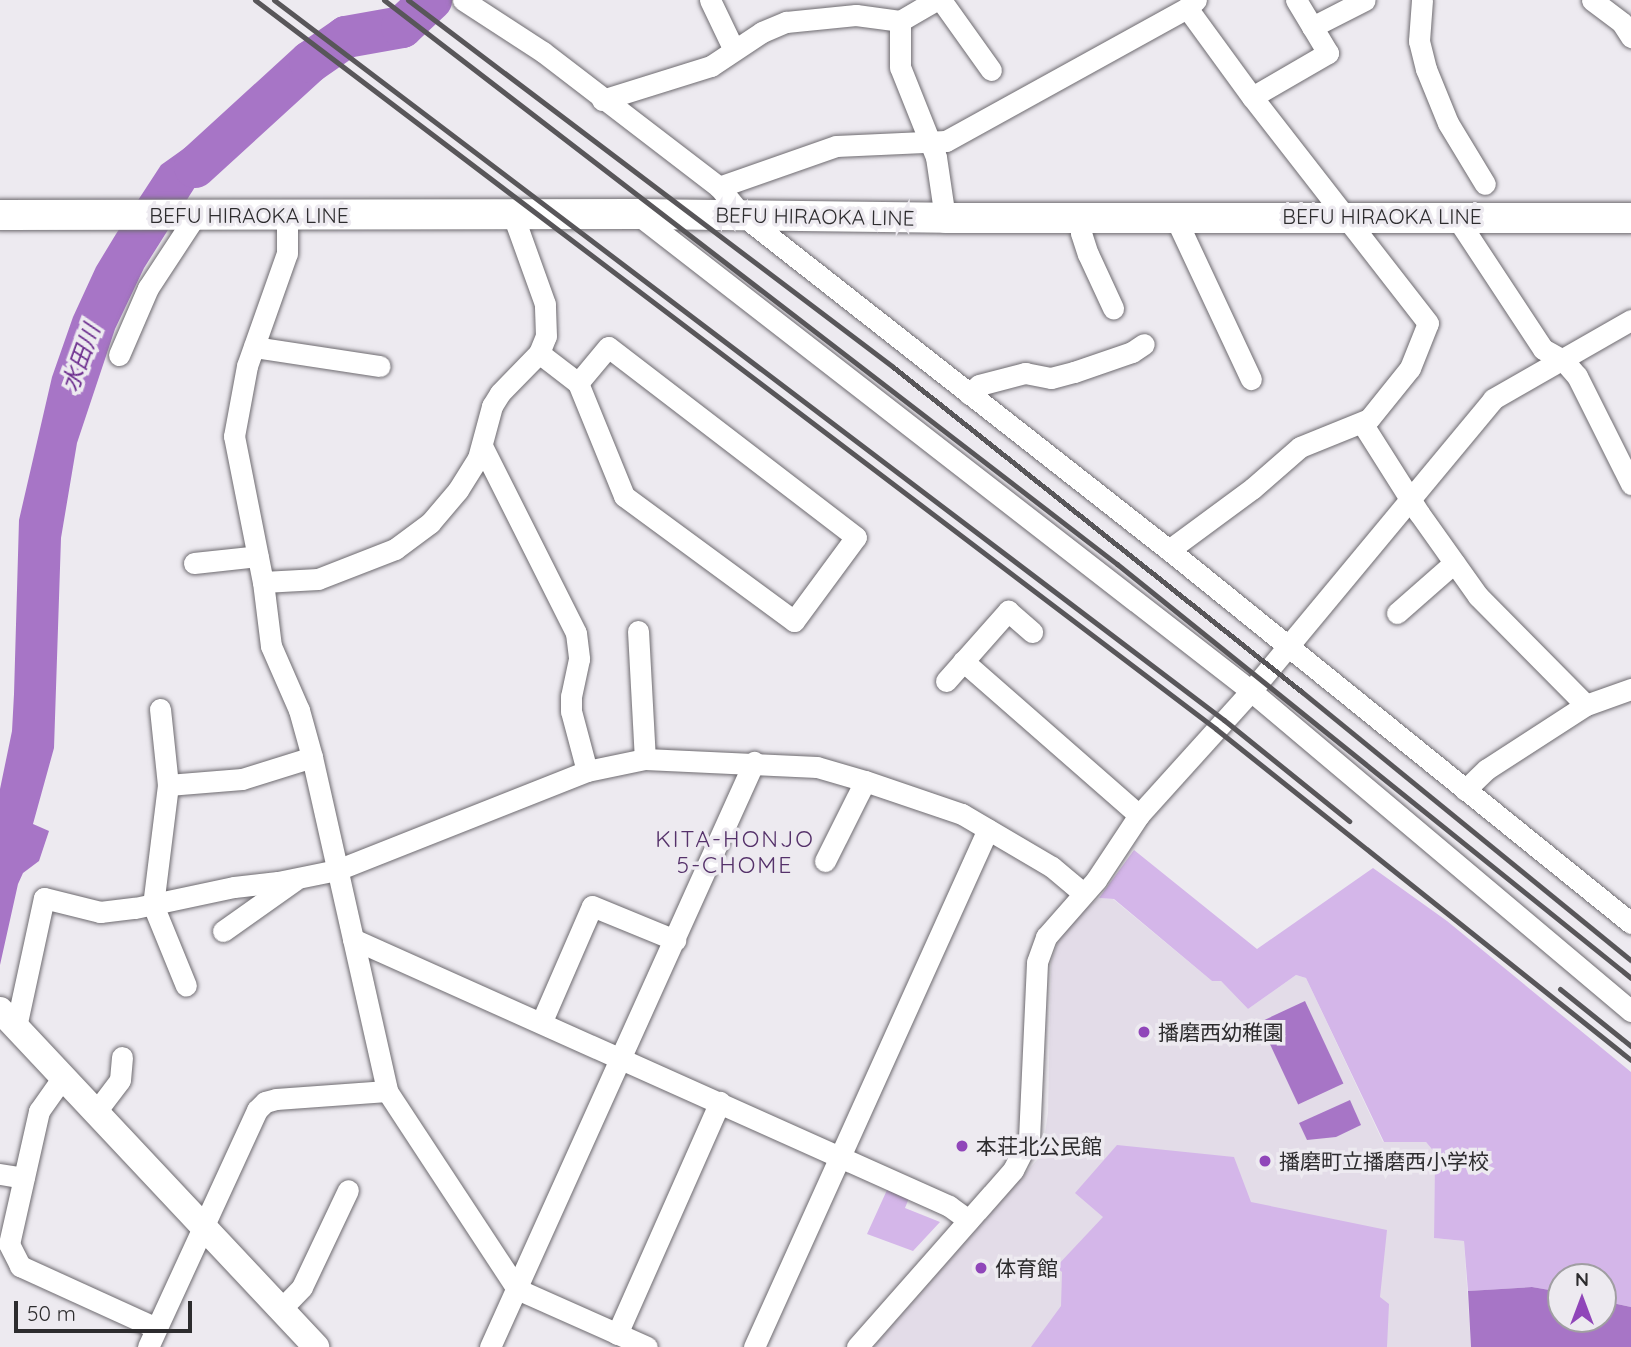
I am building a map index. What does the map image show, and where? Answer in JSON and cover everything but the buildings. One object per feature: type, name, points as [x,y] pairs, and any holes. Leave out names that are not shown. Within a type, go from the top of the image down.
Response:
[{"type":"main road","name":"BEFU HIRAOKA LINE","points":[[0,215],[637,214],[946,218],[1631,218]]},
{"type":"street","points":[[710,0],[734,50]]},
{"type":"street","points":[[602,100],[711,66],[762,32],[786,22],[856,15],[900,22],[938,0],[991,71]]},
{"type":"street","points":[[1252,97],[1328,53],[1296,0]]},
{"type":"street","points":[[1312,27],[1365,0]]},
{"type":"street","points":[[1422,0],[1419,41],[1426,69],[1448,123],[1485,184]]},
{"type":"street","points":[[456,1],[543,51],[602,100],[719,187],[742,215],[1288,645],[1631,923]]},
{"type":"street","points":[[1594,1],[1622,23],[1631,37]]},
{"type":"street","points":[[719,187],[835,146],[946,141],[1191,4],[1252,97],[1428,323],[1410,368],[1369,419],[1300,447],[1253,488],[1168,550]]},
{"type":"street","points":[[900,22],[900,67],[936,157],[946,218]]},
{"type":"street","points":[[637,214],[1251,691],[1631,1011]]},
{"type":"street","points":[[263,582],[318,579],[395,549],[430,523],[451,498],[478,458],[492,406],[500,393],[539,353],[545,336],[545,304],[513,215]]},
{"type":"street","points":[[119,355],[148,288],[185,216]]},
{"type":"street","points":[[288,216],[287,253],[254,347],[234,436],[263,582],[271,646],[299,710],[312,757],[387,1091],[517,1289],[647,1347]]},
{"type":"street","points":[[1080,217],[1081,233],[1088,254],[1113,307]]},
{"type":"street","points":[[1175,217],[1251,379]]},
{"type":"street","points":[[1456,217],[1543,349],[1563,360],[1577,376],[1631,484]]},
{"type":"street","points":[[857,1347],[1013,1170],[1029,1139],[1037,962],[1046,937],[1111,860],[1139,815],[1251,691],[1493,399],[1631,320]]},
{"type":"street","points":[[969,394],[979,385],[1025,373],[1051,378],[1126,364],[1144,344]]},
{"type":"street","points":[[254,347],[380,366]]},
{"type":"street","points":[[539,353],[578,383],[624,496],[794,621],[856,537],[608,347],[578,383]]},
{"type":"street","points":[[1362,422],[1410,498],[1478,596],[1586,705]]},
{"type":"street","points":[[482,446],[576,633],[579,659],[571,696],[571,711],[587,771]]},
{"type":"street","points":[[194,563],[258,556]]},
{"type":"street","points":[[1397,613],[1454,563]]},
{"type":"street","points":[[946,681],[1008,611],[1032,632]]},
{"type":"street","points":[[638,631],[645,759]]},
{"type":"street","points":[[963,661],[1139,815]]},
{"type":"street","points":[[1465,790],[1487,769],[1586,705],[1631,689]]},
{"type":"street","points":[[160,709],[168,785],[153,905],[186,986]]},
{"type":"street","points":[[168,785],[242,779],[312,757]]},
{"type":"street","points":[[316,1347],[8,1018],[44,898],[100,912],[153,905],[234,887],[296,879],[337,870],[587,771],[645,759],[817,767],[865,781],[962,814],[1052,867],[1083,893]]},
{"type":"street","points":[[490,1347],[754,762]]},
{"type":"street","points":[[825,862],[865,781]]},
{"type":"street","points":[[754,1347],[988,829]]},
{"type":"street","points":[[223,931],[296,879]]},
{"type":"street","points":[[542,1021],[592,906],[675,940]]},
{"type":"street","points":[[353,939],[840,1156],[949,1206],[968,1220]]},
{"type":"street","points":[[95,1113],[120,1080],[122,1057]]},
{"type":"street","points":[[63,1077],[39,1111],[9,1244],[20,1266],[152,1338],[257,1110],[265,1102],[387,1091]]},
{"type":"street","points":[[617,1334],[720,1102]]},
{"type":"street","points":[[0,1174],[24,1178]]},
{"type":"street","points":[[281,1310],[302,1287],[348,1190]]},
{"type":"shaded area","points":[[1134,850],[1257,949],[1373,868],[1447,921],[1631,1072],[1631,1307],[1617,1304],[1617,1263],[1547,1263],[1547,1290],[1532,1287],[1468,1291],[1464,1241],[1434,1238],[1435,1153],[1426,1142],[1384,1142],[1306,978],[1296,975],[1248,1009],[1221,981],[1212,981],[1114,899],[1099,898]]},
{"type":"shaded area","name":"播磨町立播磨西小学校","points":[[1099,898],[1113,899],[1212,981],[1221,981],[1248,1009],[1296,975],[1306,978],[1383,1142],[1426,1142],[1435,1153],[1434,1238],[1464,1241],[1471,1347],[873,1347],[1037,1160],[1043,1147],[1048,1113],[1051,962],[1058,942],[1072,919]]},
{"type":"shaded area","points":[[1117,1145],[1234,1157],[1251,1202],[1387,1230],[1380,1297],[1389,1304],[1387,1347],[1031,1347],[1061,1306],[1062,1272],[1056,1267],[1103,1217],[1075,1193]]},
{"type":"shaded area","points":[[887,1190],[909,1198],[905,1208],[940,1222],[913,1251],[867,1234]]},
{"type":"water","points":[[213,128],[248,131],[200,179],[144,268],[115,329],[77,443],[61,538],[54,748],[33,824],[49,831],[39,861],[23,873],[18,884],[0,965],[0,789],[12,731],[19,520],[52,377],[73,317],[96,267],[116,234],[161,165]]},
{"type":"water","points":[[1305,1001],[1343,1083],[1298,1105],[1260,1022]]},
{"type":"water","points":[[1350,1100],[1361,1125],[1336,1137],[1307,1140],[1299,1123]]},
{"type":"water","points":[[1532,1287],[1547,1290],[1547,1333],[1617,1333],[1617,1304],[1631,1307],[1631,1347],[1471,1347],[1468,1291]]},
{"type":"waterway","name":"水田川","points":[[195,167],[310,62],[346,37],[402,27],[431,0]]},
{"type":"railway","points":[[255,0],[1216,729],[1631,1060]]},
{"type":"railway","points":[[274,0],[1224,720],[1349,821]]},
{"type":"railway","points":[[384,0],[1117,564],[1631,978]]},
{"type":"railway","points":[[408,0],[893,367],[1302,692],[1631,960]]},
{"type":"railway","points":[[1560,989],[1631,1046]]},
{"type":"place","name":"播磨西幼稚園","points":[[1144,1032]]},
{"type":"place","name":"本荘北公民館","points":[[962,1146]]},
{"type":"place","name":"播磨町立播磨西小学校","points":[[1265,1161]]},
{"type":"place","name":"体育館","points":[[981,1268]]},
{"type":"district","name":"KITA-HONJO 5-CHOME","points":[[735,852]]}]
